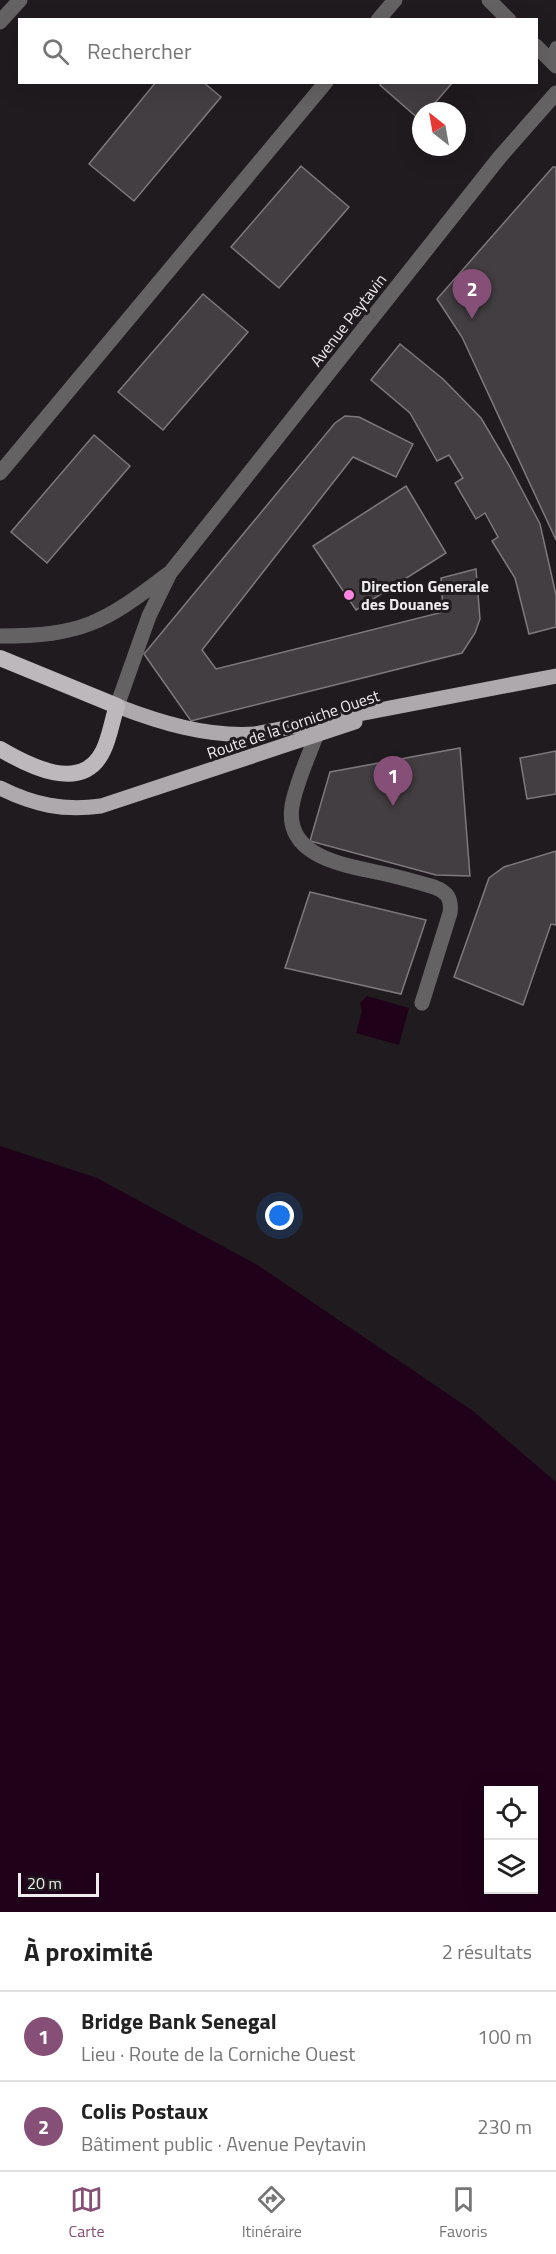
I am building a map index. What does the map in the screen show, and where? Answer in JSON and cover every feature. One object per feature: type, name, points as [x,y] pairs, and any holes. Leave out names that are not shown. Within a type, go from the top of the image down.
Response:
[{"type":"highway","name":"Route de la Corniche Ouest","points":[[0,658],[117,706]]},
{"type":"highway","points":[[0,749],[27,765],[50,773],[68,774],[82,770],[103,751],[117,706]]},
{"type":"main road","points":[[403,706],[556,676]]},
{"type":"main road","name":"Route de la Corniche Ouest","points":[[117,706],[189,729],[228,736],[255,734],[403,706]]},
{"type":"main road","name":"Route de la Corniche Ouest","points":[[0,788],[42,806],[80,809],[101,806],[403,706]]},
{"type":"street","points":[[0,22],[20,0]]},
{"type":"street","points":[[380,18],[395,0]]},
{"type":"street","points":[[489,0],[507,18]]},
{"type":"street","points":[[538,47],[554,58]]},
{"type":"street","points":[[0,473],[324,84]]},
{"type":"street","name":"Avenue Peytavin","points":[[170,573],[499,158],[556,93]]},
{"type":"street","points":[[0,636],[50,635],[87,627],[119,612],[170,573]]},
{"type":"street","points":[[117,706],[149,616],[170,573]]},
{"type":"street","points":[[316,736],[292,806],[292,824],[299,840],[313,853],[330,861],[434,887],[445,891],[450,898],[450,913],[422,1003]]},
{"type":"shaded area","points":[[367,996],[409,1008],[399,1045],[356,1033],[362,1011],[360,1003]]},
{"type":"shaded area","points":[[0,1146],[97,1178],[259,1266],[473,1411],[556,1482],[556,1912],[0,1912]]},
{"type":"building","points":[[154,84],[205,84],[221,97],[134,201],[89,164]]},
{"type":"building","points":[[381,84],[451,84],[436,102],[412,102],[412,113]]},
{"type":"building","points":[[301,166],[349,207],[279,288],[231,247]]},
{"type":"building","points":[[553,167],[556,167],[556,540],[462,337],[437,299]]},
{"type":"building","points":[[203,294],[248,332],[163,430],[118,392]]},
{"type":"building","points":[[400,344],[443,379],[481,418],[510,467],[540,524],[556,595],[556,627],[529,634],[515,578],[492,541],[498,537],[485,513],[476,519],[455,483],[463,478],[449,455],[437,461],[410,413],[371,380]]},
{"type":"building","points":[[345,416],[359,417],[413,444],[396,477],[353,457],[202,650],[216,669],[443,612],[441,578],[476,569],[480,619],[475,633],[462,653],[191,721],[144,654],[335,423]]},
{"type":"building","points":[[94,435],[130,466],[47,563],[11,532]]},
{"type":"building","points":[[406,486],[446,553],[356,610],[313,546]]},
{"type":"building","points":[[460,748],[470,876],[436,875],[310,841],[330,772]]},
{"type":"building","points":[[556,751],[556,794],[527,799],[520,758]]},
{"type":"building","points":[[556,851],[556,925],[551,924],[523,1005],[454,977],[489,878],[504,867]]},
{"type":"building","points":[[310,892],[426,920],[401,994],[285,968]]},
{"type":"place","name":"Colis Postaux","points":[[472,319]]},
{"type":"place","name":"Direction Generale des Douanes","points":[[349,595]]},
{"type":"place","name":"Bridge Bank Senegal","points":[[393,806]]}]
